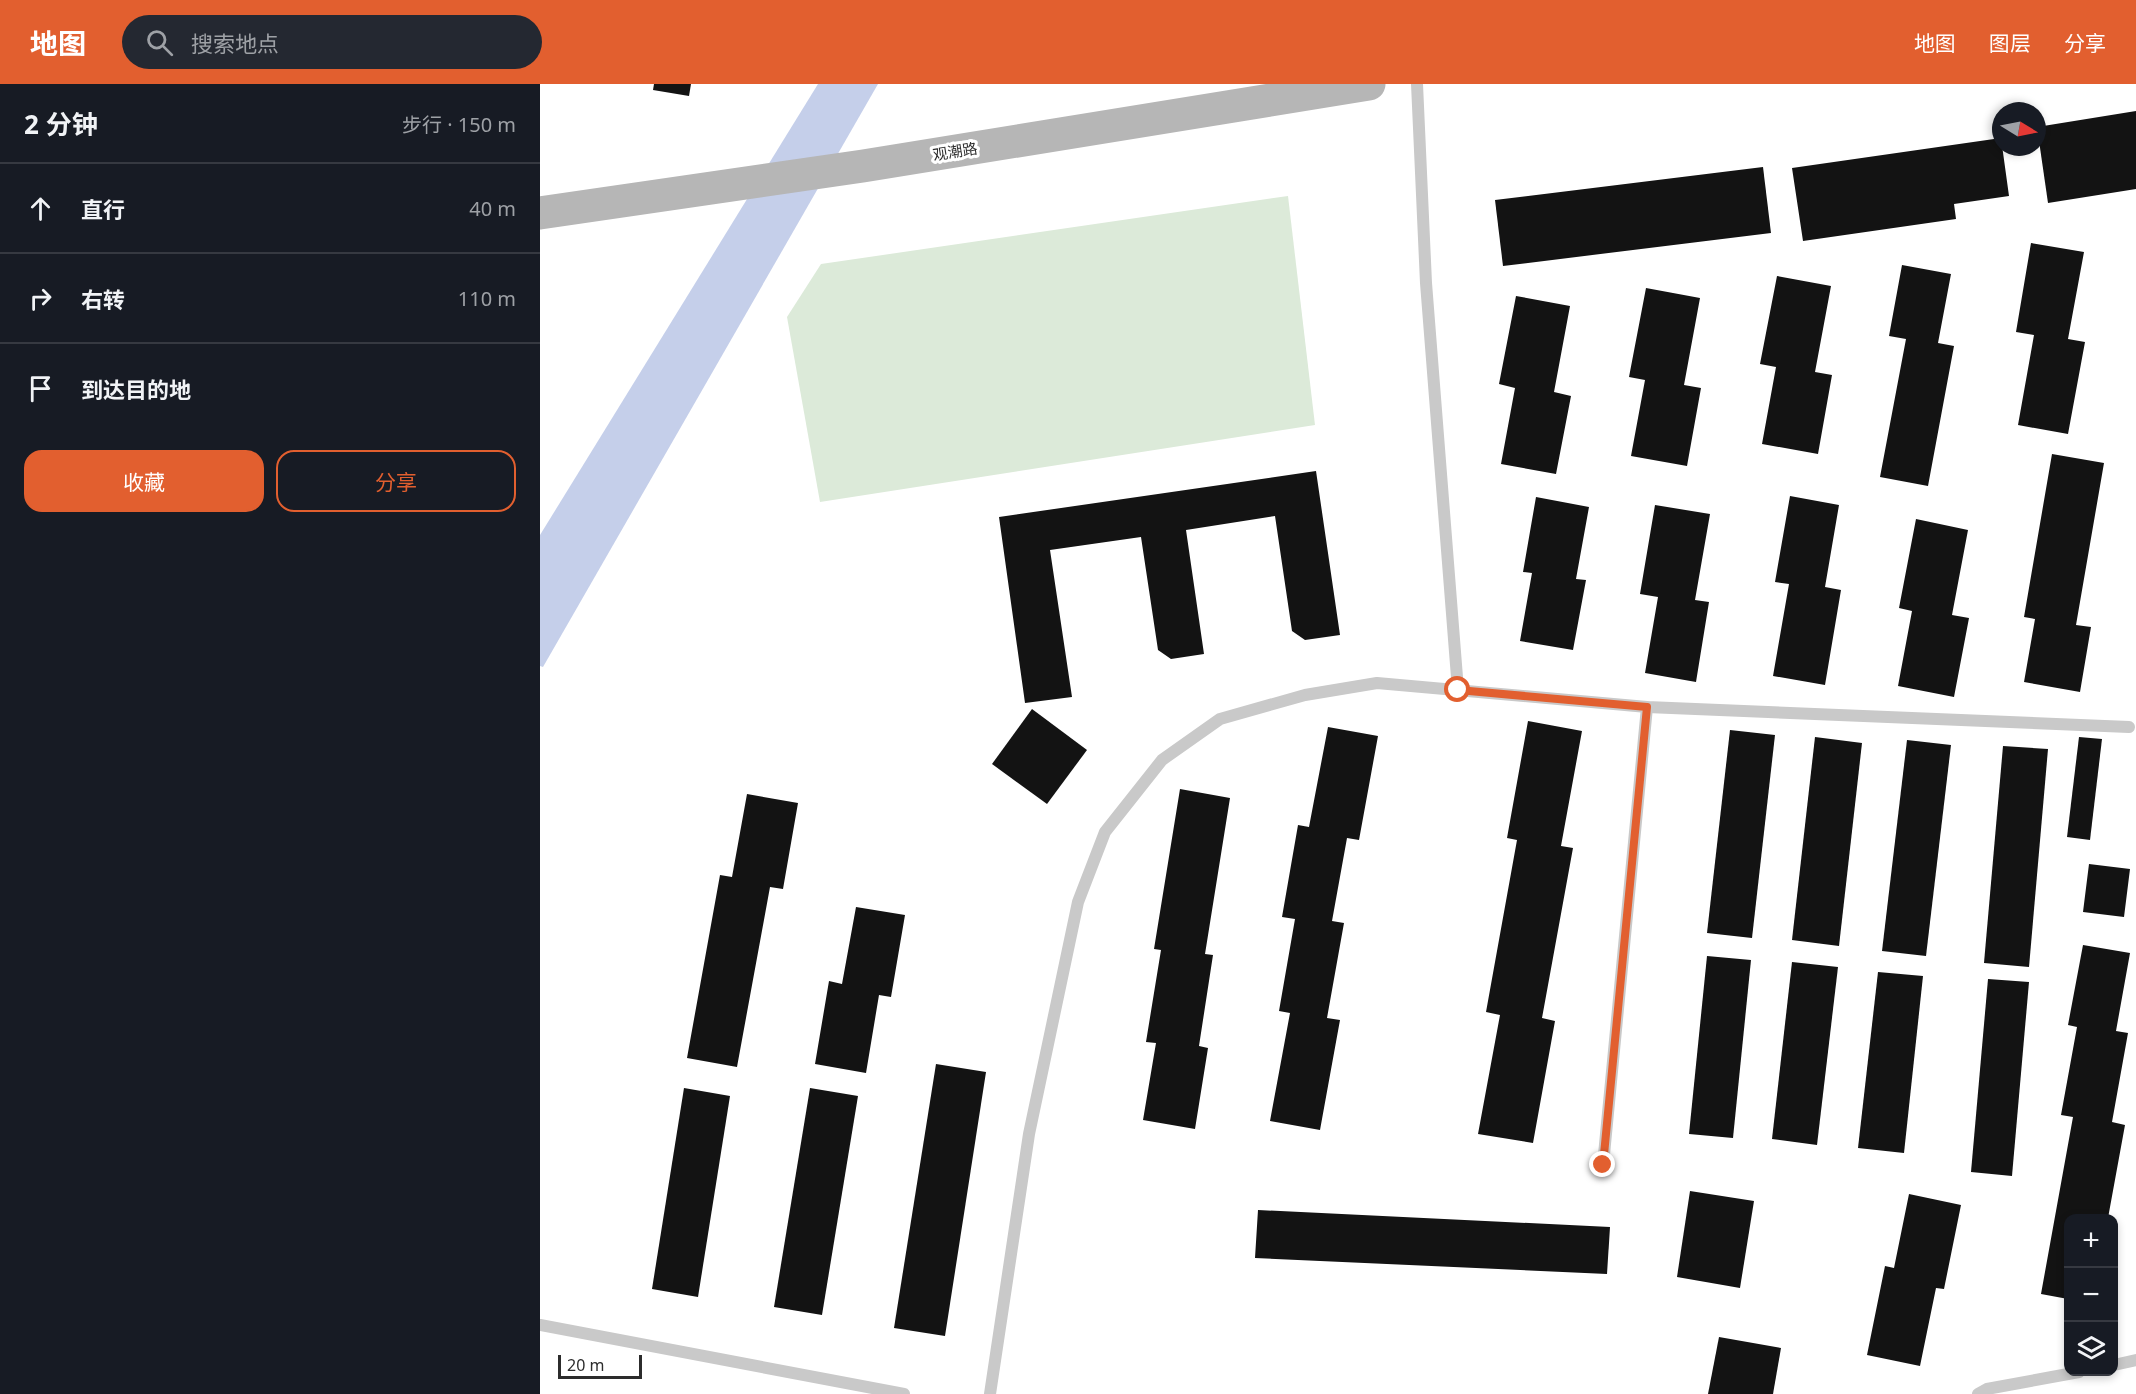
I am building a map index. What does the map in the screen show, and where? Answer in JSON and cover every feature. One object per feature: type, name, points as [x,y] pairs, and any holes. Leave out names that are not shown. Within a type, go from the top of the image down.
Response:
[{"type":"street","name":"观潮路","points":[[540,213],[863,166],[1369,84]]},
{"type":"lane","points":[[1417,84],[1426,283],[1458,690]]},
{"type":"lane","points":[[990,1394],[1029,1134],[1078,902],[1105,832],[1162,760],[1220,719],[1305,695],[1377,683],[1647,707],[2129,726]]},
{"type":"lane","points":[[1603,1165],[1647,707]]},
{"type":"lane","points":[[540,1325],[904,1394]]},
{"type":"lane","points":[[2118,1364],[2136,1360]]},
{"type":"lane","points":[[1978,1394],[1987,1389],[2064,1374]]},
{"type":"green space","points":[[1288,196],[1315,425],[820,502],[787,317],[821,264]]},
{"type":"water","points":[[818,84],[878,84],[543,667],[540,666],[540,535]]},
{"type":"building","points":[[654,84],[691,84],[689,96],[653,90]]},
{"type":"building","points":[[2136,111],[2136,189],[2048,203],[2041,156],[2046,156],[2046,126]]},
{"type":"building","points":[[1992,139],[1992,156],[2003,156],[2009,196],[1954,204],[1956,219],[1803,241],[1792,168]]},
{"type":"building","points":[[1763,167],[1771,233],[1503,266],[1495,200]]},
{"type":"building","points":[[2031,243],[2084,252],[2068,339],[2085,342],[2068,434],[2018,425],[2034,335],[2016,332]]},
{"type":"building","points":[[1902,265],[1951,274],[1938,343],[1954,346],[1928,486],[1880,477],[1906,339],[1889,336]]},
{"type":"building","points":[[1777,276],[1831,286],[1815,372],[1832,375],[1818,454],[1762,444],[1776,367],[1760,364]]},
{"type":"building","points":[[1646,288],[1700,298],[1684,385],[1701,388],[1687,466],[1631,456],[1645,380],[1629,377]]},
{"type":"building","points":[[1516,296],[1570,306],[1554,392],[1571,396],[1556,474],[1501,464],[1515,388],[1499,384]]},
{"type":"building","points":[[2052,454],[2104,463],[2076,625],[2091,627],[2080,692],[2024,682],[2035,619],[2024,617]]},
{"type":"building","points":[[1316,471],[1340,635],[1305,640],[1292,631],[1275,516],[1186,530],[1204,654],[1171,659],[1158,650],[1141,537],[1050,550],[1072,697],[1025,703],[999,517]]},
{"type":"building","points":[[1790,496],[1839,505],[1825,587],[1841,590],[1825,685],[1773,676],[1789,584],[1775,582]]},
{"type":"building","points":[[1536,497],[1589,507],[1576,579],[1586,580],[1573,650],[1520,641],[1532,573],[1523,572]]},
{"type":"building","points":[[1655,505],[1710,514],[1695,600],[1709,602],[1696,682],[1645,673],[1658,597],[1640,594]]},
{"type":"building","points":[[1916,519],[1968,530],[1952,615],[1969,618],[1954,697],[1898,686],[1912,611],[1899,608]]},
{"type":"building","points":[[1032,709],[1087,750],[1047,804],[992,764]]},
{"type":"building","points":[[1528,721],[1582,731],[1561,846],[1573,848],[1542,1018],[1555,1021],[1533,1143],[1478,1134],[1500,1015],[1486,1012],[1517,840],[1507,838]]},
{"type":"building","points":[[1328,727],[1378,736],[1359,840],[1347,838],[1332,921],[1344,923],[1327,1018],[1340,1020],[1320,1130],[1270,1121],[1290,1013],[1279,1011],[1295,919],[1282,917],[1298,825],[1309,827]]},
{"type":"building","points":[[1730,730],[1775,735],[1752,938],[1707,933]]},
{"type":"building","points":[[1815,737],[1862,743],[1839,946],[1792,940]]},
{"type":"building","points":[[2079,737],[2102,739],[2090,840],[2067,837]]},
{"type":"building","points":[[1907,740],[1951,745],[1926,956],[1882,951]]},
{"type":"building","points":[[2003,746],[2048,749],[2029,967],[1984,963]]},
{"type":"building","points":[[1180,789],[1230,798],[1205,954],[1213,955],[1199,1046],[1208,1048],[1195,1129],[1143,1120],[1156,1043],[1146,1042],[1161,950],[1154,949]]},
{"type":"building","points":[[747,794],[798,803],[783,889],[770,887],[737,1067],[687,1058],[720,875],[732,877]]},
{"type":"building","points":[[2089,864],[2130,869],[2124,917],[2083,912]]},
{"type":"building","points":[[856,907],[905,915],[891,997],[879,995],[866,1073],[815,1064],[829,981],[842,984]]},
{"type":"building","points":[[2083,945],[2130,953],[2116,1031],[2128,1033],[2112,1122],[2125,1125],[2109,1214],[2064,1214],[2064,1298],[2041,1294],[2073,1117],[2061,1115],[2077,1027],[2068,1025]]},
{"type":"building","points":[[1707,956],[1751,960],[1733,1138],[1689,1134]]},
{"type":"building","points":[[1792,962],[1838,967],[1817,1145],[1772,1139]]},
{"type":"building","points":[[1878,972],[1923,976],[1904,1153],[1858,1148]]},
{"type":"building","points":[[1988,979],[2029,982],[2012,1176],[1971,1172]]},
{"type":"building","points":[[936,1064],[986,1072],[945,1336],[894,1328]]},
{"type":"building","points":[[684,1088],[730,1096],[698,1297],[652,1289]]},
{"type":"building","points":[[810,1088],[858,1096],[822,1315],[774,1307]]},
{"type":"building","points":[[1690,1191],[1754,1201],[1740,1288],[1677,1277]]},
{"type":"building","points":[[1909,1194],[1961,1205],[1944,1289],[1936,1288],[1920,1366],[1867,1355],[1885,1266],[1894,1268]]},
{"type":"building","points":[[1258,1210],[1610,1227],[1607,1274],[1255,1258]]},
{"type":"building","points":[[1719,1337],[1781,1348],[1773,1394],[1708,1394]]},
{"type":"route","points":[[1458,690],[1647,707],[1603,1165]]}]
